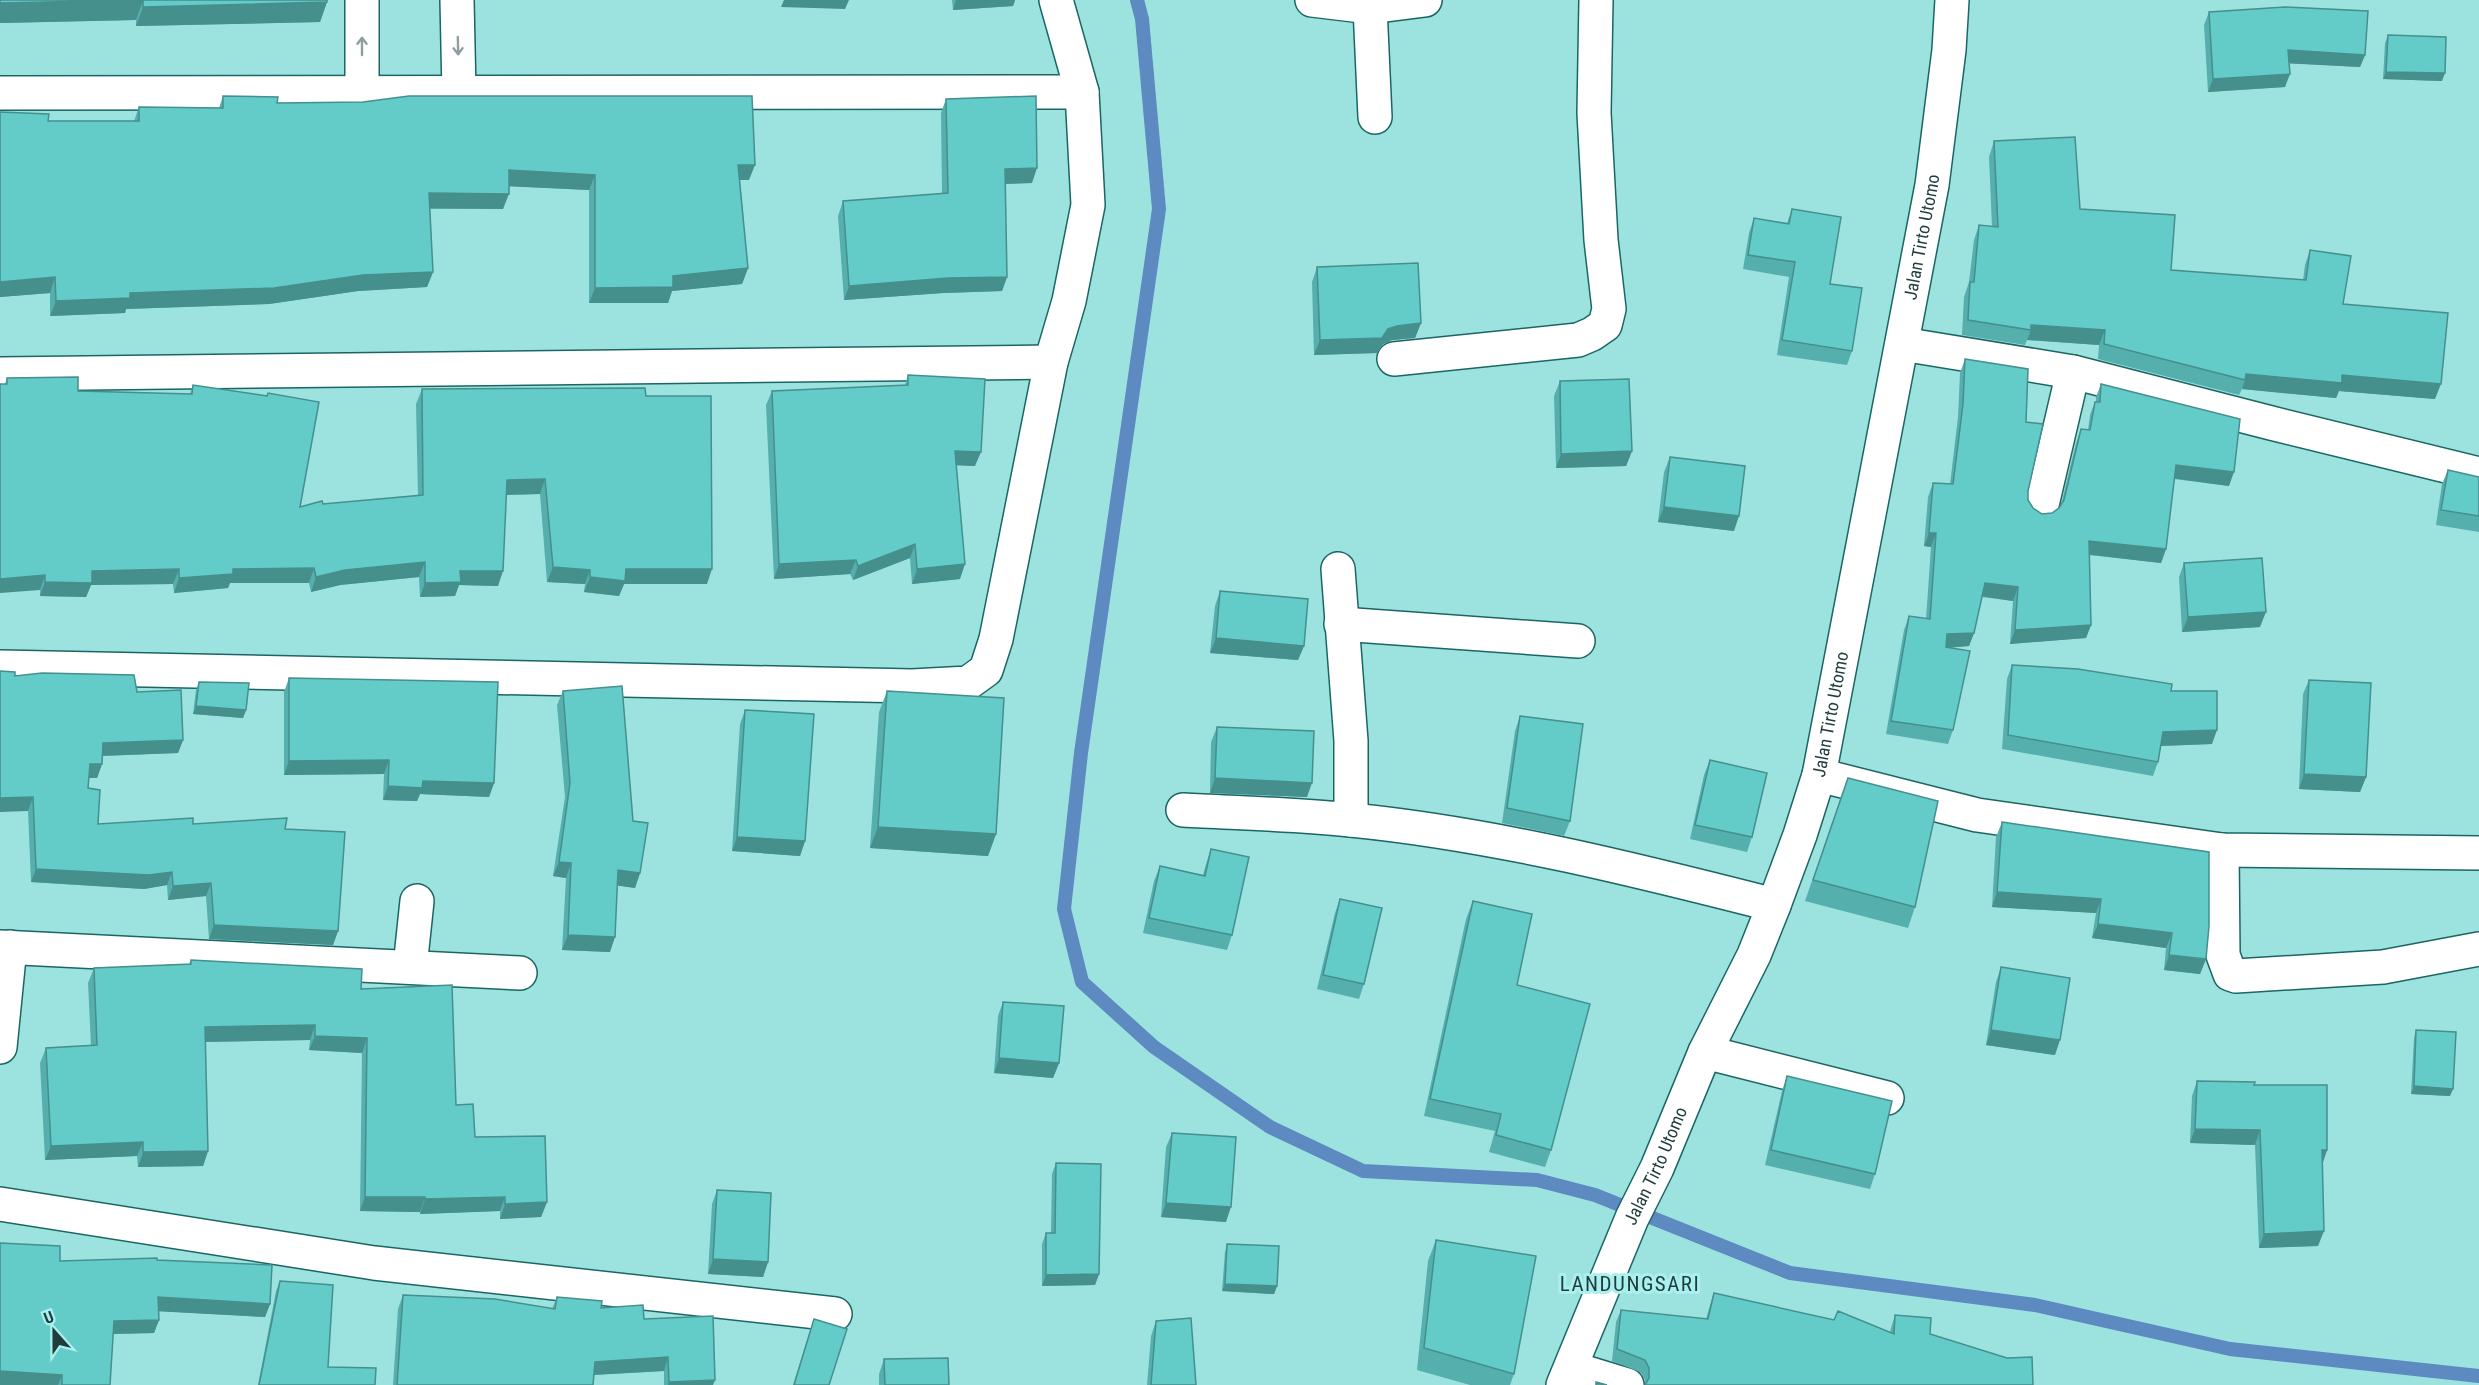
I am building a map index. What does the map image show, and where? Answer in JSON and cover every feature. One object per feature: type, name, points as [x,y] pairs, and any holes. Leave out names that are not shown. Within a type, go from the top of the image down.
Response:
[{"type":"street","points":[[362,0],[362,92]]},
{"type":"street","points":[[457,0],[459,93]]},
{"type":"street","points":[[0,667],[912,686],[968,683],[986,670],[996,639],[1051,362],[1069,301],[1088,205],[1082,92],[1056,0]]},
{"type":"street","points":[[1312,0],[1370,8],[1411,1]]},
{"type":"street","points":[[1394,359],[1578,340],[1605,325],[1609,309],[1601,240],[1594,112],[1596,0]]},
{"type":"street","name":"Jalan Tirto Utomo","points":[[1567,1376],[1632,1218],[1657,1168],[1705,1052],[1754,955],[1800,835],[1819,775],[1932,185],[1949,50],[1952,0]]},
{"type":"street","points":[[1370,8],[1375,117]]},
{"type":"street","points":[[0,93],[1082,92]]},
{"type":"street","points":[[1902,344],[2073,372],[2479,474]]},
{"type":"street","points":[[0,374],[1051,362]]},
{"type":"street","points":[[2041,510],[2073,372]]},
{"type":"street","points":[[1338,569],[1351,741],[1351,820]]},
{"type":"street","points":[[1341,624],[1578,640]]},
{"type":"street","points":[[1819,775],[1977,815],[2222,850],[2479,853]]},
{"type":"street","points":[[1183,810],[1351,820],[1456,834],[1644,872],[1774,905]]},
{"type":"street","points":[[2222,850],[2223,955],[2230,974],[2236,976],[2355,971],[2383,968],[2479,949]]},
{"type":"street","points":[[410,967],[417,901]]},
{"type":"street","points":[[0,1047],[5,947],[520,973]]},
{"type":"street","points":[[1705,1052],[1887,1098]]},
{"type":"street","points":[[0,1204],[374,1263],[835,1314]]},
{"type":"street","points":[[1567,1376],[1627,1385]]},
{"type":"building","points":[[0,0],[143,0],[0,3]]},
{"type":"building","points":[[143,0],[327,0],[327,2],[143,7]]},
{"type":"building","points":[[2285,7],[2368,11],[2365,55],[2288,50],[2290,74],[2213,79],[2209,12]]},
{"type":"building","points":[[2388,35],[2446,37],[2445,73],[2386,72]]},
{"type":"building","points":[[223,96],[278,97],[277,103],[363,102],[409,96],[752,96],[755,165],[738,165],[748,268],[673,276],[673,287],[595,288],[595,175],[509,170],[509,194],[429,193],[433,272],[363,275],[274,288],[130,293],[130,298],[56,301],[55,277],[0,282],[0,112],[49,114],[48,121],[139,121],[139,107],[223,108]]},
{"type":"building","points":[[1036,96],[1037,168],[1005,169],[1007,277],[948,278],[849,286],[843,201],[948,193],[946,99]]},
{"type":"building","points":[[2075,137],[2080,209],[2175,215],[2171,270],[2306,280],[2310,250],[2351,256],[2343,304],[2448,313],[2441,384],[2342,375],[2342,383],[2246,374],[2245,380],[2104,344],[2105,330],[2031,325],[2031,330],[1968,320],[1970,282],[1974,282],[1979,225],[1998,227],[1994,141]]},
{"type":"building","points":[[1792,209],[1841,217],[1830,284],[1862,288],[1852,351],[1782,340],[1795,262],[1748,255],[1754,218],[1789,224]]},
{"type":"building","points":[[1418,263],[1421,323],[1388,329],[1382,338],[1320,340],[1317,267]]},
{"type":"building","points":[[1965,359],[2028,369],[2026,422],[2043,424],[2028,500],[2033,508],[2042,514],[2052,513],[2064,500],[2081,429],[2090,430],[2095,402],[2100,402],[2101,384],[2240,419],[2234,472],[2176,465],[2166,549],[2089,541],[2091,625],[2015,630],[2018,587],[1985,583],[1974,633],[1947,634],[1946,647],[1970,651],[1953,730],[1891,721],[1909,616],[1930,619],[1936,533],[1929,533],[1933,483],[1953,484],[1963,404]]},
{"type":"building","points":[[908,375],[985,379],[981,452],[955,451],[965,564],[917,569],[915,544],[858,566],[856,560],[779,564],[772,391],[908,385]]},
{"type":"building","points":[[78,377],[78,391],[192,394],[193,385],[267,396],[268,393],[319,402],[300,507],[322,501],[323,504],[423,495],[422,389],[645,388],[646,396],[711,396],[712,569],[626,569],[625,581],[590,577],[590,570],[553,567],[545,479],[507,480],[503,571],[460,571],[461,582],[425,583],[425,562],[345,570],[316,577],[314,568],[233,569],[233,574],[179,578],[179,569],[92,571],[92,583],[45,582],[45,575],[0,579],[0,384],[7,384],[7,378]]},
{"type":"building","points":[[1629,379],[1632,451],[1561,454],[1560,381]]},
{"type":"building","points":[[1670,457],[1745,466],[1739,516],[1664,507]]},
{"type":"building","points":[[2448,470],[2479,477],[2479,516],[2441,510]]},
{"type":"building","points":[[2262,558],[2266,612],[2188,617],[2184,563]]},
{"type":"building","points":[[1220,591],[1308,599],[1304,646],[1216,638]]},
{"type":"building","points":[[2012,665],[2078,669],[2172,684],[2171,691],[2217,691],[2217,730],[2163,732],[2158,762],[2008,735]]},
{"type":"building","points":[[0,671],[15,672],[15,676],[42,673],[134,675],[137,692],[181,690],[183,740],[103,743],[102,764],[90,764],[88,788],[100,790],[98,824],[193,818],[193,824],[287,818],[285,829],[345,832],[338,931],[214,925],[211,883],[173,886],[172,872],[149,875],[36,869],[33,797],[0,798]]},
{"type":"building","points":[[289,678],[498,682],[494,783],[423,781],[422,788],[388,786],[389,760],[289,761]]},
{"type":"building","points":[[2309,680],[2371,683],[2366,777],[2304,774]]},
{"type":"building","points":[[199,682],[249,683],[246,710],[196,706]]},
{"type":"building","points":[[622,686],[633,821],[648,823],[640,873],[618,870],[615,937],[568,935],[571,863],[559,862],[570,783],[563,691]]},
{"type":"building","points":[[887,691],[1004,698],[996,834],[878,827]]},
{"type":"building","points":[[745,710],[814,714],[805,841],[737,837]]},
{"type":"building","points":[[1520,716],[1583,724],[1570,821],[1507,808]]},
{"type":"building","points":[[1217,727],[1314,731],[1312,783],[1215,778]]},
{"type":"building","points":[[1710,760],[1767,773],[1752,837],[1695,825]]},
{"type":"building","points":[[1848,778],[1938,801],[1915,907],[1813,880]]},
{"type":"building","points":[[2002,822],[2209,852],[2209,926],[2206,959],[2169,955],[2172,933],[2098,924],[2101,899],[1997,892]]},
{"type":"building","points":[[1211,849],[1249,857],[1232,935],[1149,918],[1160,866],[1205,876]]},
{"type":"building","points":[[1340,899],[1382,908],[1364,984],[1323,975]]},
{"type":"building","points":[[1473,901],[1532,914],[1517,985],[1590,1004],[1551,1150],[1496,1135],[1501,1114],[1430,1099]]},
{"type":"building","points":[[191,960],[362,969],[361,989],[452,985],[456,1105],[473,1104],[475,1137],[545,1136],[547,1202],[505,1204],[505,1197],[425,1199],[425,1197],[365,1197],[367,1038],[315,1036],[315,1025],[205,1027],[208,1151],[143,1152],[143,1142],[51,1146],[46,1048],[97,1045],[94,968],[191,964]]},
{"type":"building","points":[[2001,967],[2070,978],[2060,1040],[1991,1030]]},
{"type":"building","points":[[1003,1002],[1064,1006],[1059,1063],[999,1058]]},
{"type":"building","points":[[2416,1030],[2456,1032],[2453,1089],[2414,1086]]},
{"type":"building","points":[[1787,1076],[1892,1101],[1875,1174],[1771,1150]]},
{"type":"building","points":[[2197,1081],[2255,1082],[2254,1085],[2327,1085],[2327,1150],[2322,1150],[2324,1231],[2264,1234],[2260,1130],[2195,1129]]},
{"type":"building","points":[[1172,1133],[1236,1137],[1231,1207],[1166,1203]]},
{"type":"building","points":[[1056,1163],[1101,1164],[1099,1274],[1046,1275],[1046,1233],[1055,1233]]},
{"type":"building","points":[[717,1190],[771,1193],[768,1262],[713,1259]]},
{"type":"building","points":[[1436,1240],[1536,1256],[1514,1374],[1424,1348]]},
{"type":"building","points":[[0,1243],[60,1246],[60,1261],[157,1258],[157,1260],[272,1265],[270,1304],[158,1297],[159,1320],[114,1321],[110,1385],[62,1385],[62,1375],[0,1371]]},
{"type":"building","points":[[1227,1244],[1279,1246],[1277,1286],[1225,1284]]},
{"type":"building","points":[[280,1281],[333,1285],[328,1367],[376,1368],[375,1385],[259,1385]]},
{"type":"building","points":[[1714,1293],[1834,1320],[1838,1311],[1894,1334],[1895,1315],[1931,1318],[1930,1334],[2007,1358],[2032,1357],[2033,1385],[1645,1385],[1649,1378],[1649,1368],[1645,1360],[1617,1349],[1621,1310],[1708,1319]]},
{"type":"building","points":[[403,1295],[495,1299],[555,1309],[557,1297],[602,1301],[601,1308],[643,1305],[644,1319],[713,1316],[715,1380],[669,1382],[668,1357],[595,1362],[593,1385],[397,1385]]},
{"type":"building","points":[[1191,1318],[1196,1385],[1151,1385],[1156,1321]]},
{"type":"building","points":[[814,1319],[847,1329],[829,1385],[794,1385]]},
{"type":"building","points":[[948,1358],[949,1385],[885,1385],[884,1359]]},
{"type":"waterway","points":[[1137,0],[1142,19],[1159,209],[1081,753],[1064,909],[1082,982],[1154,1047],[1270,1127],[1363,1171],[1537,1180],[1595,1195],[1790,1273],[2035,1305],[2230,1349],[2479,1376]]},
{"type":"district","name":"LANDUNGSARI","points":[[1630,1284]]}]
